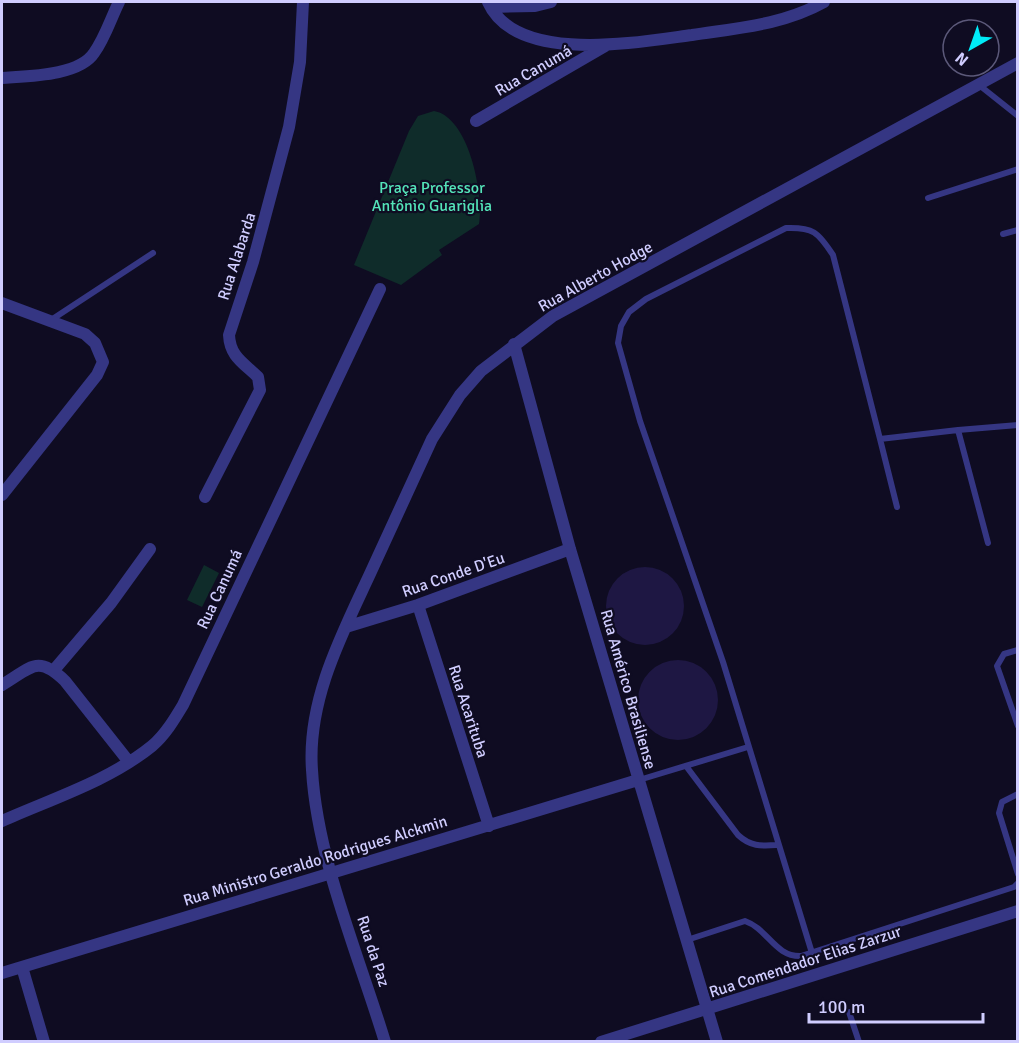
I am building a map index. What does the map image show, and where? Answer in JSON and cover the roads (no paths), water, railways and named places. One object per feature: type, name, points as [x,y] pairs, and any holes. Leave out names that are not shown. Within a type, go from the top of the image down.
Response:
[{"type":"street","points":[[2,78],[31,76],[74,68],[87,61],[95,52],[119,2]]},
{"type":"street","name":"Rua Alabarda","points":[[205,497],[260,390],[258,377],[234,356],[229,347],[229,335],[253,262],[289,128],[300,62],[303,2]]},
{"type":"street","points":[[490,4],[535,6],[551,2]]},
{"type":"street","points":[[490,4],[517,30],[541,39],[605,46],[764,24],[798,14],[824,2]]},
{"type":"street","name":"Rua Canumá","points":[[476,121],[605,46]]},
{"type":"street","name":"Rua Alberto Hodge","points":[[331,872],[316,811],[311,768],[313,734],[320,697],[346,627],[436,432],[460,395],[481,371],[553,316],[1017,63]]},
{"type":"street","name":"Rua Canumá","points":[[2,821],[129,762],[161,736],[183,705],[380,289]]},
{"type":"street","points":[[2,303],[85,334],[95,343],[103,362],[97,375],[2,495]]},
{"type":"street","name":"Rua Américo Brasiliense","points":[[514,345],[570,549],[717,1041]]},
{"type":"street","points":[[54,670],[111,603],[150,549]]},
{"type":"street","name":"Rua Conde D'Eu","points":[[346,627],[418,605],[570,549]]},
{"type":"street","name":"Rua Acarituba","points":[[418,605],[489,826]]},
{"type":"street","points":[[2,685],[36,665],[47,666],[54,670],[66,681],[129,762]]},
{"type":"street","name":"Rua Ministro Geraldo Rodrigues Alckmin","points":[[2,973],[638,780]]},
{"type":"street","name":"Rua da Paz","points":[[331,872],[385,1041]]},
{"type":"street","name":"Rua Comendador Elias Zarzur","points":[[602,1041],[1017,913]]},
{"type":"street","points":[[22,967],[44,1041]]},
{"type":"lane","points":[[979,85],[1017,116]]},
{"type":"lane","points":[[928,198],[1017,169]]},
{"type":"lane","points":[[812,953],[723,662],[640,421],[618,343],[621,326],[629,312],[646,299],[786,228],[807,227],[822,238],[833,255],[897,507]]},
{"type":"lane","points":[[1004,234],[1017,230]]},
{"type":"lane","points":[[51,320],[153,253]]},
{"type":"lane","points":[[880,439],[1017,425]]},
{"type":"lane","points":[[958,430],[988,543]]},
{"type":"lane","points":[[1017,650],[1004,654],[997,666],[1017,726]]},
{"type":"lane","points":[[638,780],[748,747]]},
{"type":"lane","points":[[686,766],[747,844],[758,847],[778,845]]},
{"type":"lane","points":[[1017,794],[1002,802],[999,813],[1017,874]]},
{"type":"lane","points":[[686,940],[745,921],[762,930],[786,955],[801,956],[1014,887],[1017,884]]},
{"type":"lane","points":[[849,1012],[859,1041]]},
{"type":"park label","name":"Praça Professor Antônio Guariglia","points":[[432,196]]}]
